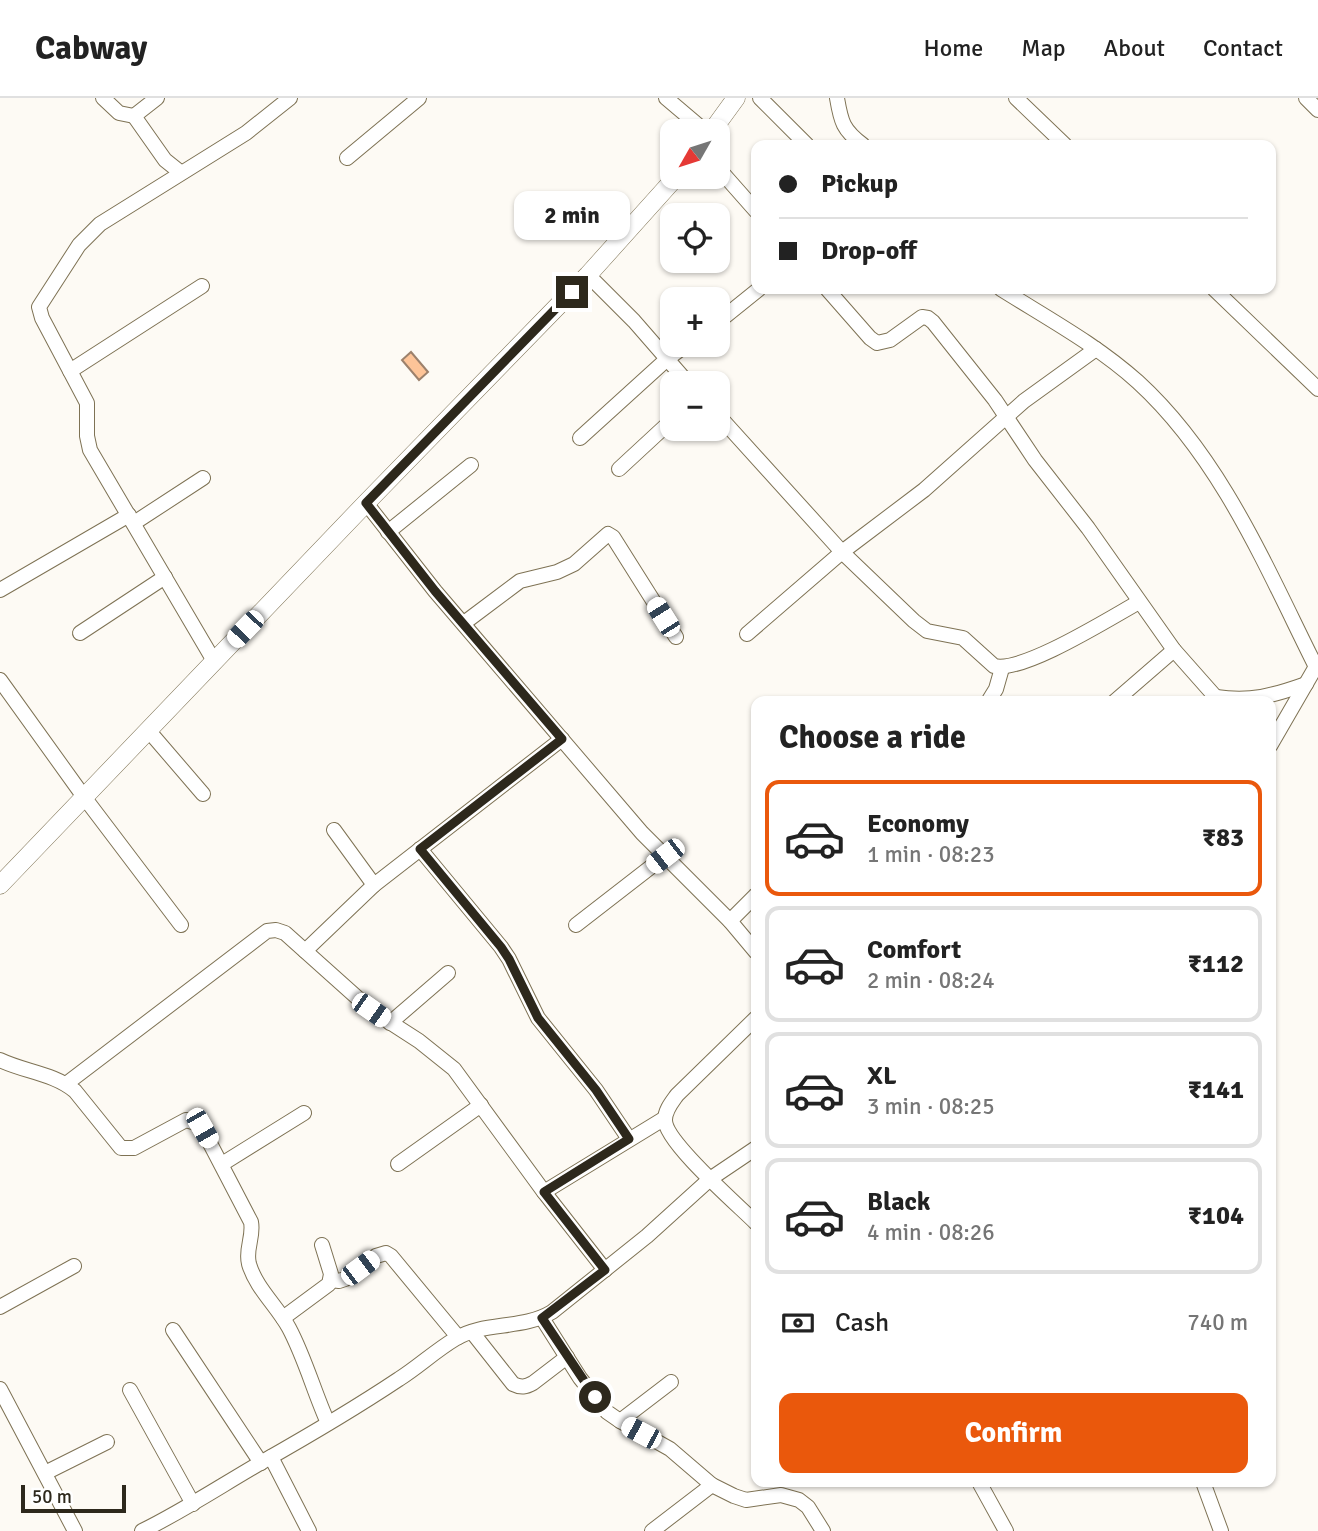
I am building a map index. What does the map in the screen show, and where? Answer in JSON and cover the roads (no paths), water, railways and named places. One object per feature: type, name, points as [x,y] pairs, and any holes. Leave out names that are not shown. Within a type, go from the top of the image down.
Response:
[{"type":"main road","points":[[721,119],[736,98]]},
{"type":"main road","points":[[0,885],[588,275],[665,189]]},
{"type":"street","points":[[103,98],[119,113],[134,116],[166,160],[180,172]]},
{"type":"street","points":[[134,116],[157,98]]},
{"type":"street","points":[[214,661],[90,450],[87,404],[42,318],[39,307],[79,245],[100,224],[246,133],[290,98]]},
{"type":"street","points":[[347,158],[419,98]]},
{"type":"street","points":[[666,98],[691,119]]},
{"type":"street","points":[[760,98],[802,140]]},
{"type":"street","points":[[837,98],[844,127],[857,140]]},
{"type":"street","points":[[1016,98],[1060,140]]},
{"type":"street","points":[[1306,98],[1318,110]]},
{"type":"street","points":[[730,182],[751,205]]},
{"type":"street","points":[[588,275],[634,321],[677,371]]},
{"type":"street","points":[[70,371],[202,285]]},
{"type":"street","points":[[730,312],[753,294]]},
{"type":"street","points":[[831,294],[877,343],[890,340],[922,317],[928,318],[974,372],[1174,650],[1215,696]]},
{"type":"street","points":[[1009,294],[1096,349],[1138,383],[1196,446],[1227,495],[1317,665],[1276,736]]},
{"type":"street","points":[[1219,294],[1318,389]]},
{"type":"street","points":[[747,634],[842,552],[924,490],[1037,390],[1096,349]]},
{"type":"street","points":[[580,438],[670,357]]},
{"type":"street","points":[[730,428],[842,552],[927,631],[963,638],[994,666],[1002,668],[1039,656],[1139,602]]},
{"type":"street","points":[[619,469],[660,432]]},
{"type":"street","points":[[388,532],[471,465]]},
{"type":"street","points":[[0,590],[203,478]]},
{"type":"street","points":[[366,503],[642,833],[730,921],[751,946]]},
{"type":"street","points":[[464,623],[520,581],[557,572],[574,564],[608,534],[613,537],[676,637]]},
{"type":"street","points":[[80,634],[165,577]]},
{"type":"street","points":[[1121,696],[1174,650]]},
{"type":"street","points":[[992,696],[1002,668]]},
{"type":"street","points":[[0,680],[181,925]]},
{"type":"street","points":[[1267,696],[1306,684]]},
{"type":"street","points":[[148,730],[203,794]]},
{"type":"street","points":[[305,951],[374,885],[562,739]]},
{"type":"street","points":[[334,830],[374,885]]},
{"type":"street","points":[[420,849],[501,947],[538,1018],[596,1090],[629,1139]]},
{"type":"street","points":[[576,925],[665,856]]},
{"type":"street","points":[[730,921],[751,900]]},
{"type":"street","points":[[66,1084],[267,931],[285,933],[371,1010],[419,1041],[454,1069],[605,1270]]},
{"type":"street","points":[[390,1023],[448,973]]},
{"type":"street","points":[[751,1023],[677,1095],[665,1118],[666,1127],[673,1139],[710,1180],[751,1218]]},
{"type":"street","points":[[0,1060],[66,1084],[75,1091],[121,1149],[134,1148],[180,1123],[191,1121],[202,1128],[251,1222],[253,1230],[247,1252],[249,1263],[268,1298],[284,1318],[328,1423]]},
{"type":"street","points":[[398,1164],[481,1105]]},
{"type":"street","points":[[222,1164],[304,1113]]},
{"type":"street","points":[[544,1192],[665,1118]]},
{"type":"street","points":[[142,1531],[193,1504],[328,1423],[465,1335],[542,1318],[647,1237],[710,1180],[751,1151]]},
{"type":"street","points":[[284,1318],[325,1289],[331,1280],[322,1245]]},
{"type":"street","points":[[331,1280],[345,1279],[376,1256],[386,1253],[518,1387],[533,1383],[567,1357]]},
{"type":"street","points":[[0,1307],[74,1266]]},
{"type":"street","points":[[542,1318],[595,1397],[620,1421],[670,1448],[712,1485],[746,1500],[792,1496],[808,1507],[823,1531]]},
{"type":"street","points":[[173,1330],[266,1460],[309,1531]]},
{"type":"street","points":[[620,1421],[671,1382]]},
{"type":"street","points":[[130,1390],[193,1504]]},
{"type":"street","points":[[2,1395],[75,1531]]},
{"type":"street","points":[[45,1473],[107,1442]]},
{"type":"street","points":[[652,1531],[712,1485]]},
{"type":"street","points":[[781,1495],[790,1487]]},
{"type":"street","points":[[982,1487],[1006,1531]]},
{"type":"street","points":[[1205,1487],[1221,1531]]}]
